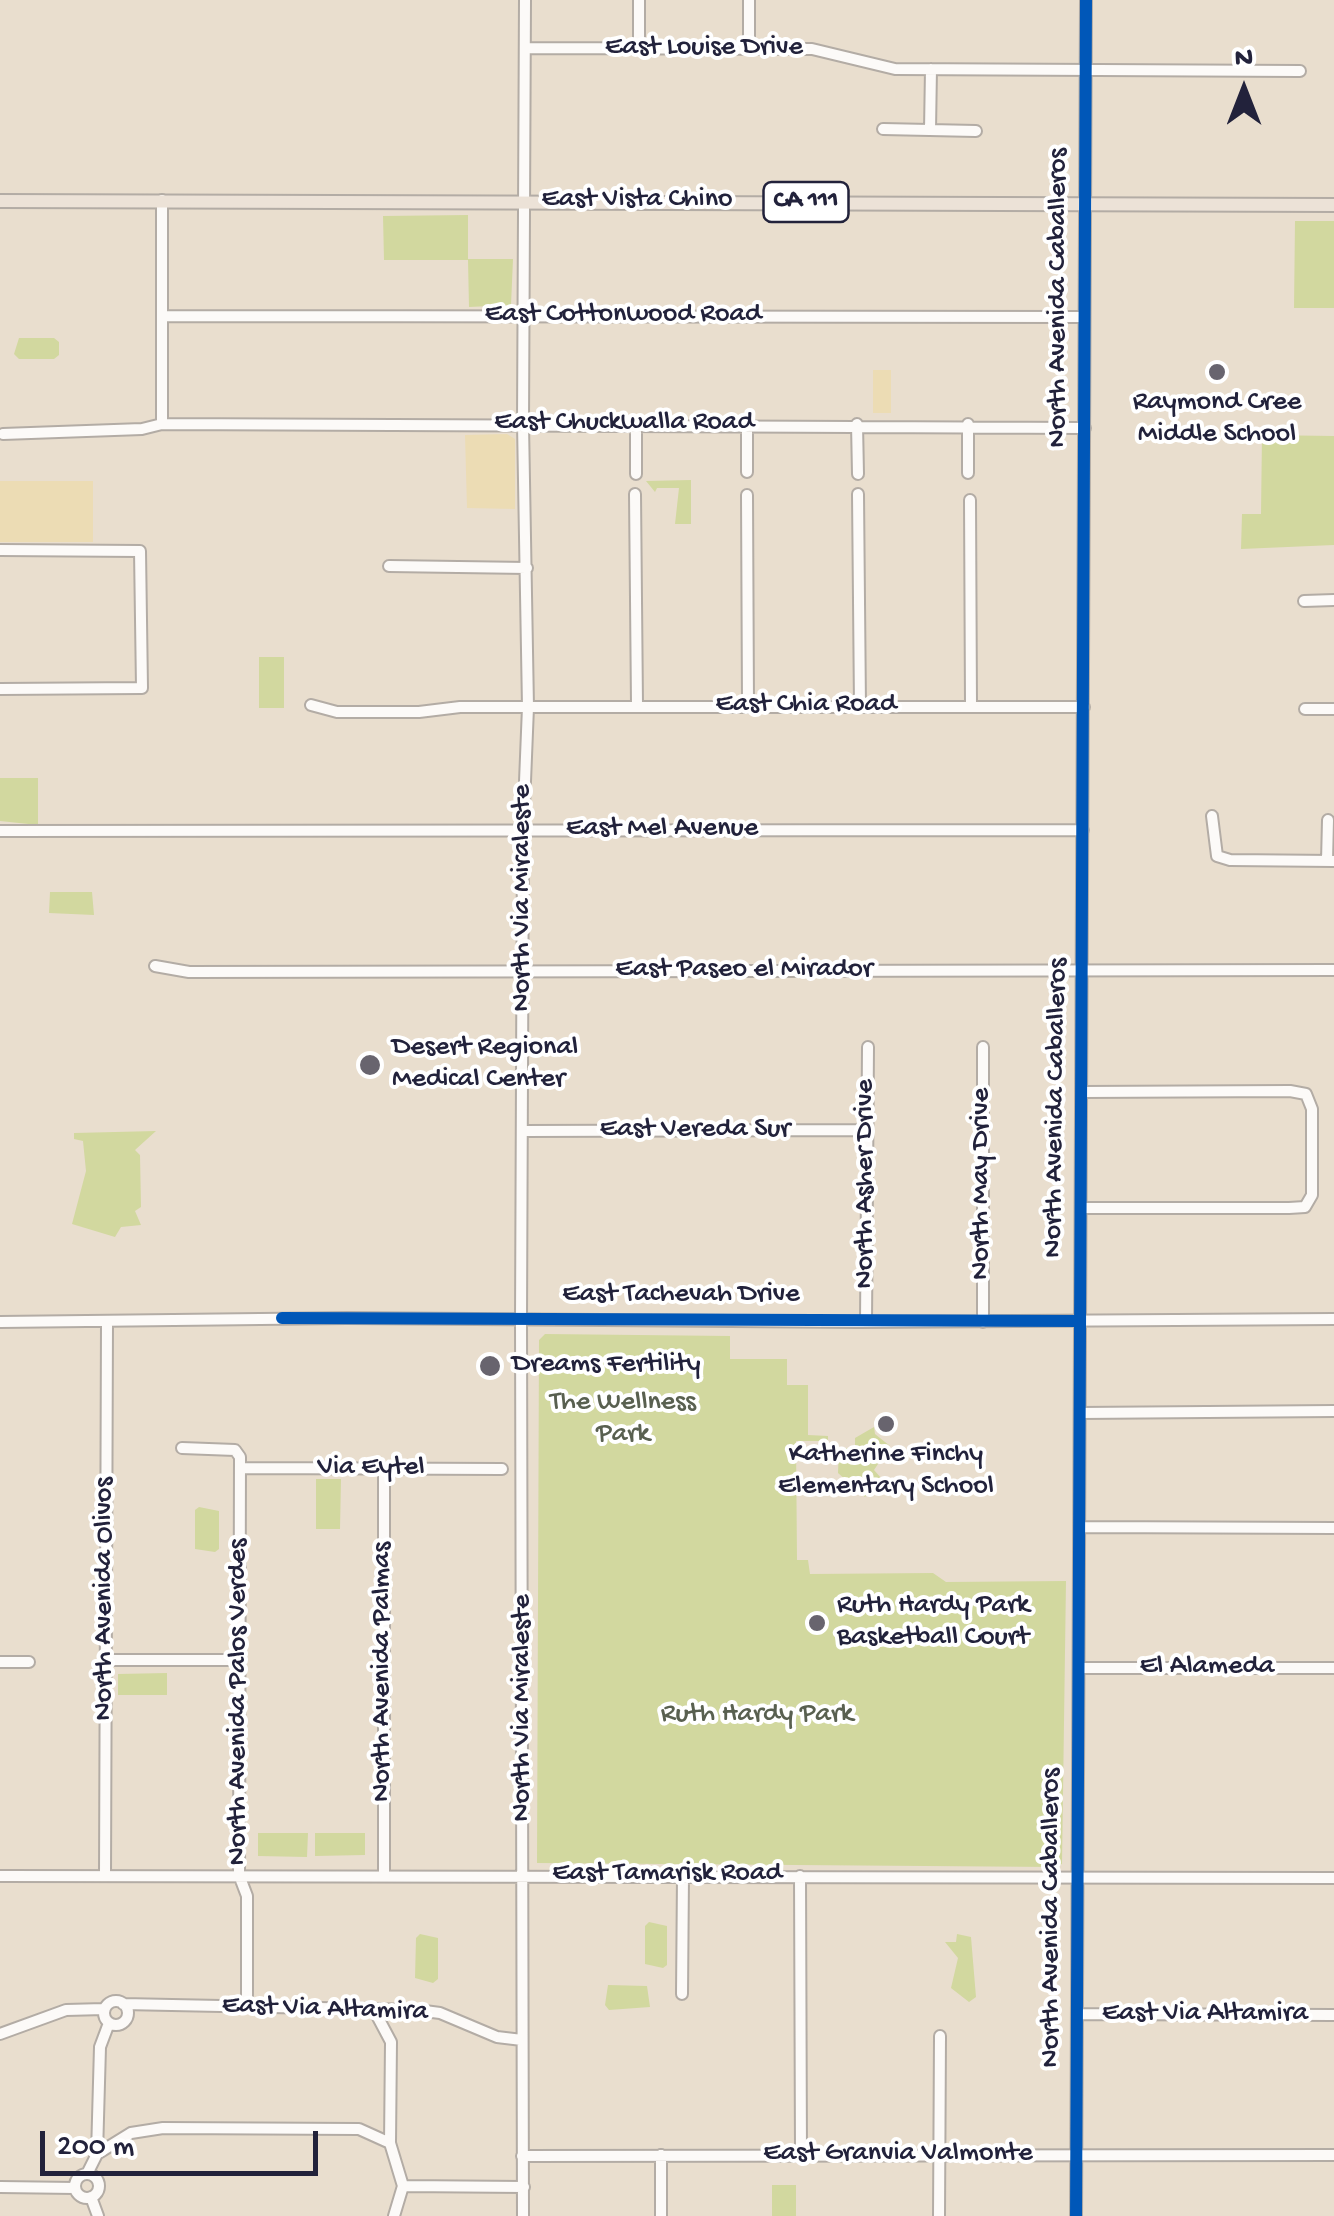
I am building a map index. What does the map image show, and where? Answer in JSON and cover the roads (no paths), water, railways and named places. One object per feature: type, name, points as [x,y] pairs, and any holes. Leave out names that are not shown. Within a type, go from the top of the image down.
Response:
[{"type":"main road","name":"East Vista Chino","points":[[0,201],[1334,205]]},
{"type":"street","name":"North Via Miraleste","points":[[523,2216],[521,1319],[523,831],[528,706],[523,424],[526,0]]},
{"type":"street","points":[[639,48],[640,0]]},
{"type":"street","points":[[749,0],[749,48]]},
{"type":"street","name":"North Avenida Caballeros","points":[[1076,2216],[1086,0]]},
{"type":"street","name":"East Louise Drive","points":[[525,48],[815,50],[868,66],[931,69],[1300,71]]},
{"type":"street","points":[[930,130],[931,69]]},
{"type":"street","points":[[884,129],[976,131]]},
{"type":"street","points":[[162,200],[162,424]]},
{"type":"street","name":"East Cottonwood Road","points":[[162,316],[1084,317]]},
{"type":"street","name":"East Chuckwalla Road","points":[[2,434],[142,430],[162,424],[968,424],[1085,428]]},
{"type":"street","points":[[636,424],[636,474]]},
{"type":"street","points":[[748,424],[748,472]]},
{"type":"street","points":[[856,424],[858,474]]},
{"type":"street","points":[[968,424],[968,473]]},
{"type":"street","points":[[635,494],[636,706]]},
{"type":"street","points":[[858,494],[860,706]]},
{"type":"street","points":[[748,495],[748,706]]},
{"type":"street","points":[[970,500],[971,706]]},
{"type":"street","points":[[0,550],[140,551],[142,688],[0,689]]},
{"type":"street","points":[[389,566],[527,568]]},
{"type":"street","points":[[1304,601],[1334,600]]},
{"type":"street","name":"East Chia Road","points":[[311,705],[371,712],[528,706],[1084,706]]},
{"type":"street","points":[[1305,709],[1334,708]]},
{"type":"street","points":[[1212,816],[1217,856],[1230,860],[1331,861],[1328,820]]},
{"type":"street","name":"East Mel Avenue","points":[[0,831],[1084,830]]},
{"type":"street","name":"East Paseo el Mirador","points":[[155,966],[189,972],[1334,970]]},
{"type":"street","name":"North Asher Drive","points":[[866,1322],[868,1046]]},
{"type":"street","name":"North May Drive","points":[[983,1047],[983,1322]]},
{"type":"street","points":[[1081,1208],[1289,1208],[1304,1207],[1312,1195],[1312,1108],[1306,1094],[1082,1092]]},
{"type":"street","name":"East Vereda Sur","points":[[523,1131],[867,1130]]},
{"type":"street","name":"East Tachevah Drive","points":[[0,1322],[1334,1319]]},
{"type":"street","name":"North Avenida Olivos","points":[[105,1875],[107,1322]]},
{"type":"street","points":[[1080,1413],[1334,1411]]},
{"type":"street","points":[[182,1448],[235,1450],[240,1468]]},
{"type":"street","name":"Via Eytel","points":[[240,1468],[502,1470]]},
{"type":"street","name":"North Avenida Palos Verdes","points":[[240,1468],[239,1876],[247,1896],[247,2006]]},
{"type":"street","name":"North Avenida Palmas","points":[[384,1470],[384,1875]]},
{"type":"street","points":[[1081,1527],[1334,1528]]},
{"type":"street","points":[[106,1660],[240,1660]]},
{"type":"street","points":[[0,1662],[30,1662]]},
{"type":"street","name":"El Alameda","points":[[1080,1668],[1334,1668]]},
{"type":"street","name":"East Tamarisk Road","points":[[0,1876],[1334,1878]]},
{"type":"street","points":[[682,1994],[683,1876]]},
{"type":"street","points":[[800,1876],[801,2156]]},
{"type":"street","name":"East Via Altamira","points":[[0,2034],[66,2010],[104,2009],[112,2002],[440,2012],[497,2037],[522,2040]]},
{"type":"street","points":[[110,2023],[124,2021],[127,2014],[123,2004]]},
{"type":"street","points":[[92,2197],[80,2196],[75,2188],[77,2179],[87,2174],[97,2154],[100,2047],[110,2023],[104,2009]]},
{"type":"street","points":[[374,2010],[390,2042],[390,2143],[402,2186],[394,2216]]},
{"type":"street","name":"East Via Altamira","points":[[1077,2014],[1334,2015]]},
{"type":"street","points":[[939,2216],[940,2036]]},
{"type":"street","points":[[97,2154],[120,2138],[163,2128],[359,2129],[390,2143]]},
{"type":"street","name":"East Granvia Valmonte","points":[[522,2156],[1334,2155]]},
{"type":"street","points":[[661,2156],[661,2216]]},
{"type":"street","points":[[87,2174],[98,2184],[92,2197],[100,2214]]},
{"type":"street","points":[[402,2186],[524,2187]]},
{"type":"street","points":[[0,2187],[75,2188]]},
{"type":"place","name":"Raymond Cree Middle School","points":[[1217,372]]},
{"type":"place","name":"Desert Regional Medical Center","points":[[370,1065]]},
{"type":"place","name":"Dreams Fertility","points":[[490,1366]]},
{"type":"place","name":"Katherine Finchy Elementary School","points":[[886,1424]]},
{"type":"place","name":"Ruth Hardy Park Basketball Court","points":[[817,1623]]},
{"type":"park label","name":"The Wellness Park","points":[[623,1420]]},
{"type":"park label","name":"Ruth Hardy Park","points":[[757,1716]]}]
